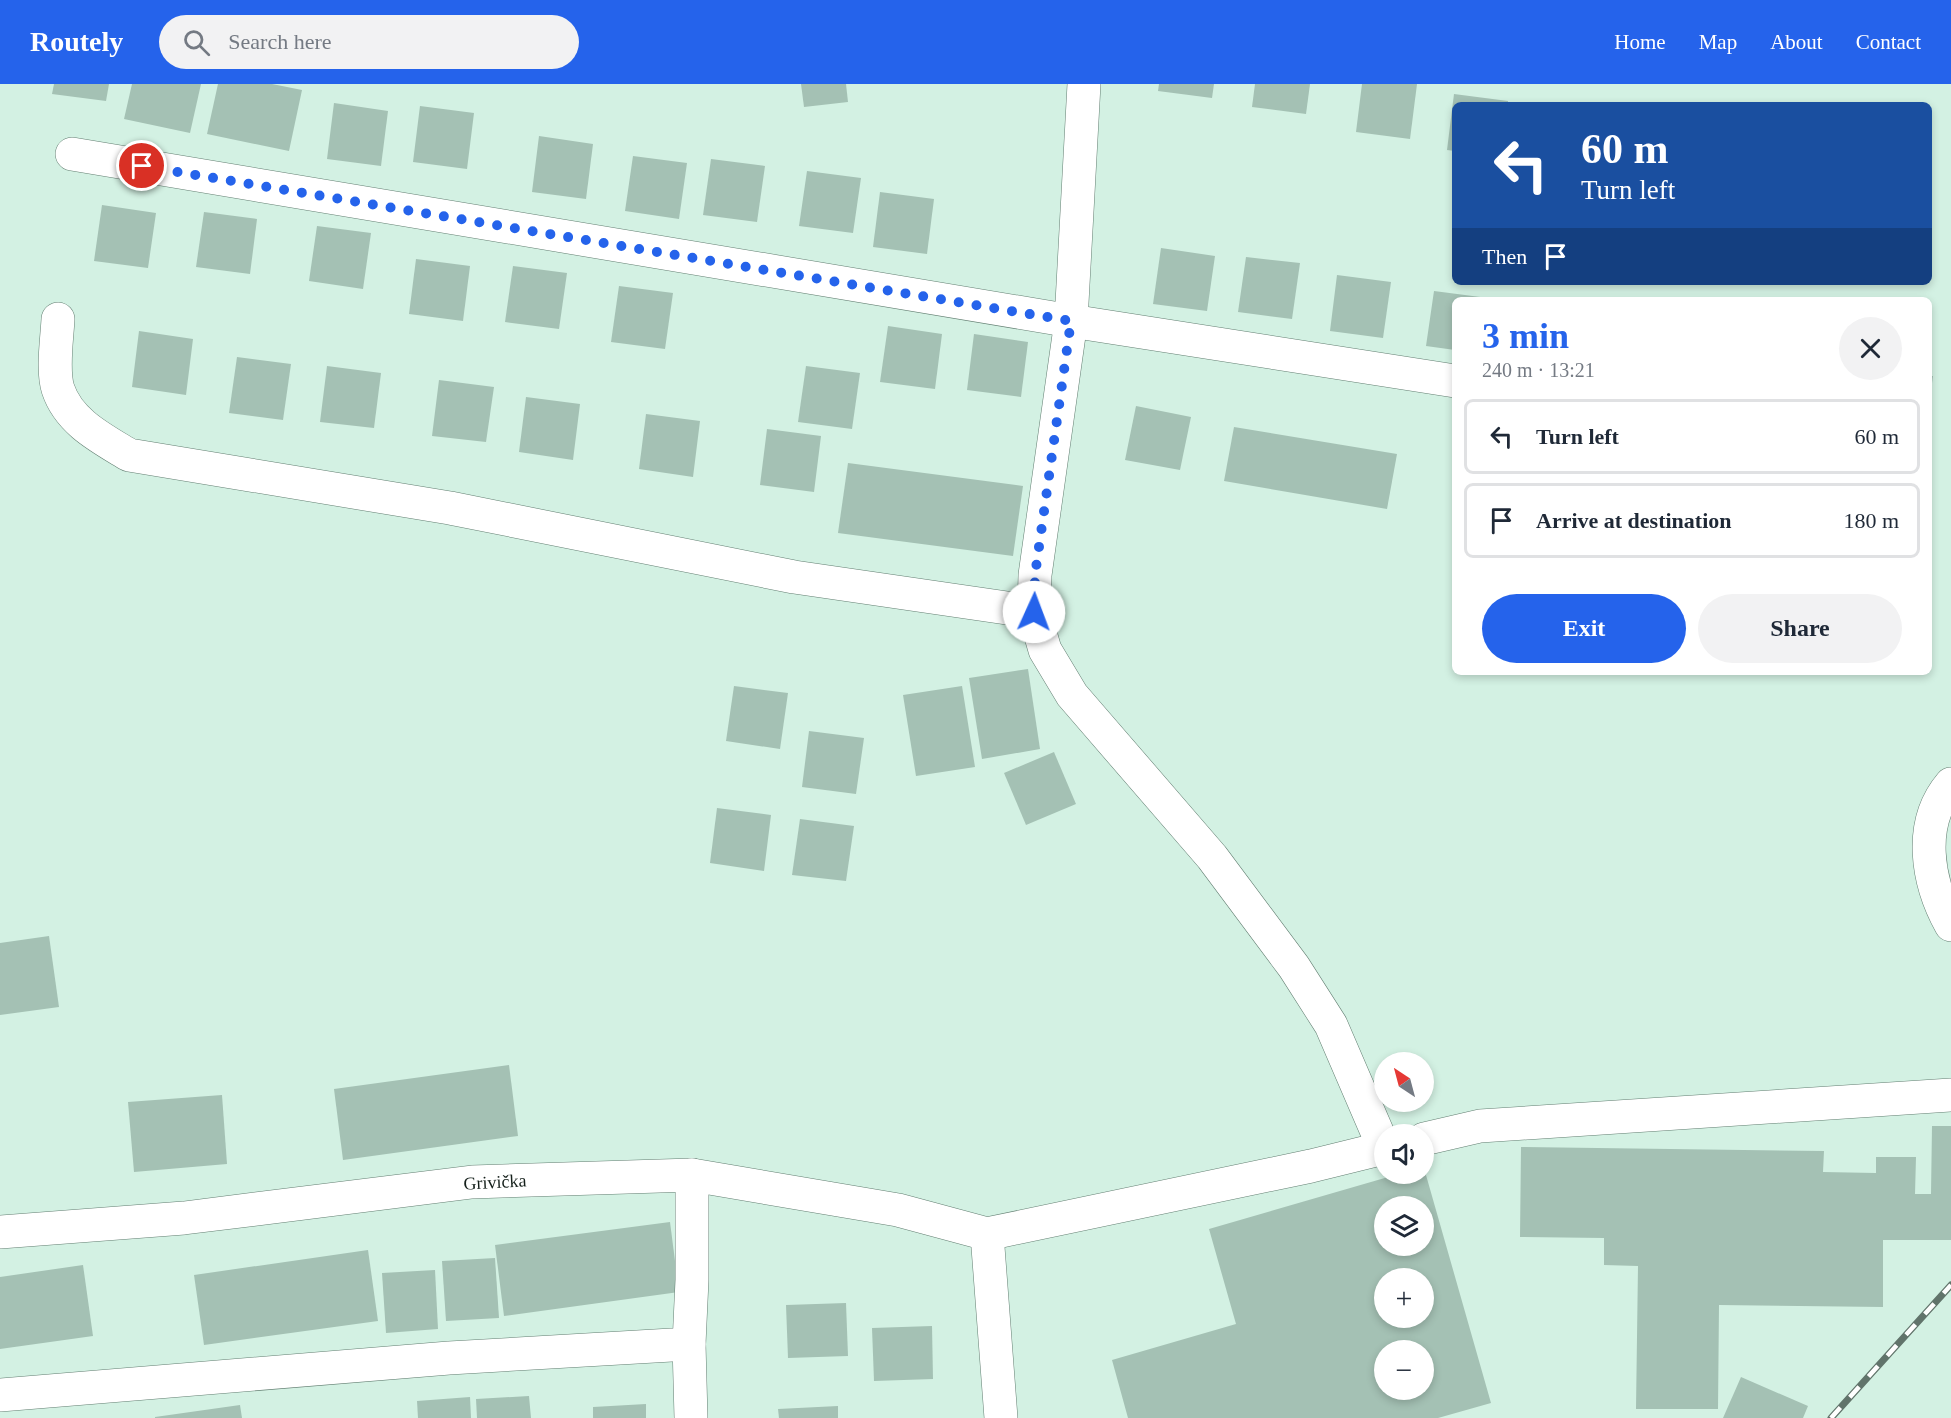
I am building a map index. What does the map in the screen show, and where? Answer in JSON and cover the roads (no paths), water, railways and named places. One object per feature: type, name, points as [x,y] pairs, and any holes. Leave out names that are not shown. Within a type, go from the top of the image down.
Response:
[{"type":"street","points":[[1084,84],[1071,321],[1035,575],[1034,612],[1045,650],[1072,695],[1212,857],[1294,967],[1331,1025],[1374,1125]]},
{"type":"street","points":[[72,154],[1071,321],[1452,381]]},
{"type":"street","points":[[58,319],[56,367],[58,388],[73,416],[98,436],[129,455],[450,508],[794,577],[1034,612]]},
{"type":"street","points":[[1951,784],[1931,819],[1929,864],[1944,911],[1951,925]]},
{"type":"street","points":[[1434,1138],[1480,1126],[1951,1095]]},
{"type":"street","points":[[1001,1418],[987,1234],[1288,1171],[1374,1150]]},
{"type":"street","points":[[691,1418],[689,1344],[692,1280],[692,1175]]},
{"type":"street","name":"Grivička","points":[[0,1232],[184,1218],[472,1182],[692,1175],[898,1210],[987,1234]]},
{"type":"street","points":[[0,1395],[366,1364],[689,1344]]},
{"type":"railway","points":[[1831,1418],[1951,1285]]}]
